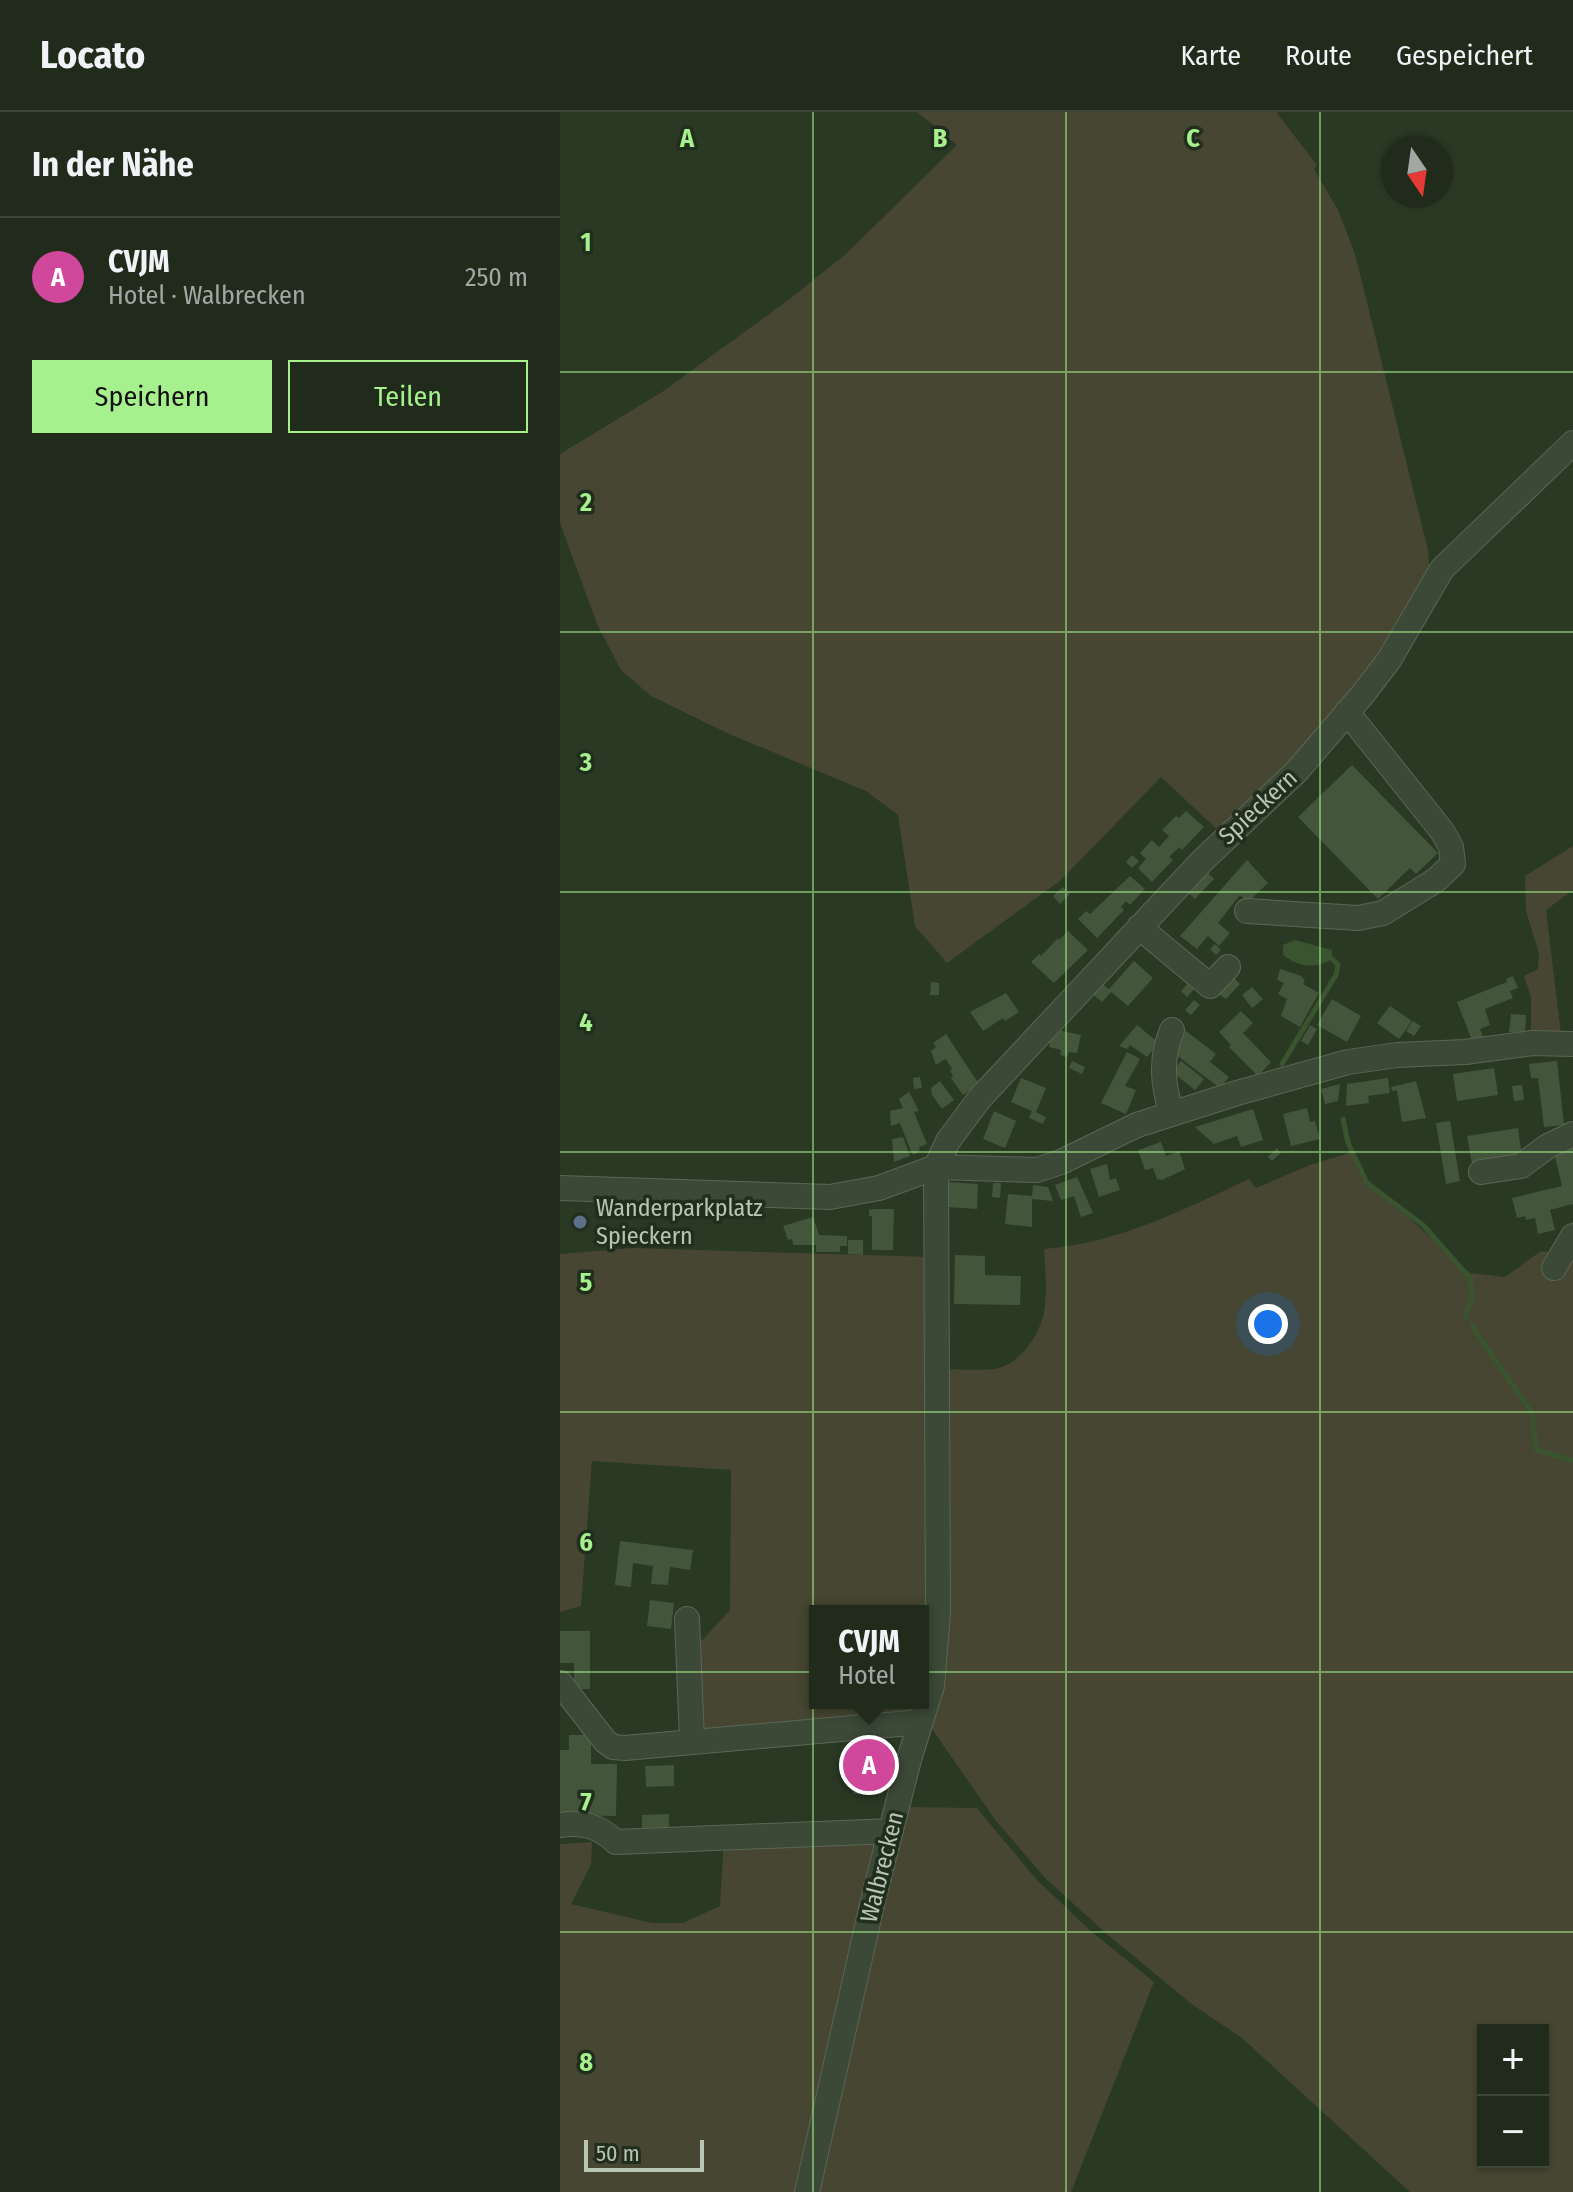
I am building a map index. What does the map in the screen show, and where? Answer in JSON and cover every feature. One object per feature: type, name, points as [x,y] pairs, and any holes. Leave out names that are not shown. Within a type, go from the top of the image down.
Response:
[{"type":"street","name":"Spieckern","points":[[935,1369],[936,1167],[948,1141],[980,1098],[1139,927],[1225,838],[1297,771],[1404,637],[1442,569],[1573,443]]},
{"type":"street","points":[[1247,911],[1358,918],[1383,913],[1436,880],[1453,864],[1451,847],[1442,831],[1347,712]]},
{"type":"street","points":[[1139,927],[1210,986],[1228,967]]},
{"type":"street","points":[[1171,1113],[1163,1074],[1172,1030]]},
{"type":"street","points":[[560,1188],[844,1196],[879,1188],[936,1167],[1037,1170],[1061,1162],[1115,1134],[1171,1113],[1367,1059],[1465,1052],[1533,1043],[1573,1044]]},
{"type":"street","points":[[1481,1172],[1521,1166],[1548,1146],[1573,1134]]},
{"type":"street","points":[[1554,1268],[1573,1236]]},
{"type":"street","name":"Walbrecken","points":[[929,1696],[936,1645],[935,1369]]},
{"type":"street","points":[[687,1619],[692,1741]]},
{"type":"street","points":[[560,1683],[613,1747],[921,1722]]},
{"type":"street","name":"Walbrecken","points":[[807,2192],[891,1831],[925,1709]]},
{"type":"street","points":[[560,1825],[589,1824],[604,1830],[616,1842],[891,1831]]},
{"type":"shaded area","points":[[917,112],[1276,112],[1317,165],[1314,169],[1338,210],[1355,254],[1428,550],[1430,573],[1401,631],[1296,760],[1221,833],[1161,777],[1061,880],[947,963],[915,926],[898,815],[866,791],[727,733],[651,696],[621,670],[597,624],[560,523],[560,454],[662,392],[791,298],[847,253],[957,145]]},
{"type":"shaded area","points":[[1573,846],[1573,890],[1546,910],[1561,1034],[1531,1037],[1531,997],[1524,976],[1538,969],[1539,953],[1526,911],[1525,876]]},
{"type":"shaded area","points":[[1295,940],[1332,950],[1332,959],[1320,965],[1294,962],[1283,955],[1283,945]]},
{"type":"shaded area","points":[[1353,1152],[1367,1180],[1470,1273],[1505,1277],[1541,1251],[1573,1255],[1573,2192],[1410,2192],[1242,2038],[1193,2005],[1045,1878],[996,1821],[932,1729],[921,1722],[692,1741],[695,1648],[730,1610],[731,1470],[592,1461],[581,1606],[560,1612],[560,1254],[632,1248],[931,1257],[931,1368],[994,1369],[1021,1354],[1040,1326],[1046,1298],[1044,1249],[1072,1246],[1124,1232],[1249,1179],[1256,1188],[1310,1165]]},
{"type":"shaded area","points":[[904,1807],[977,1808],[1037,1880],[1092,1932],[1154,1982],[1071,2192],[560,2192],[560,1844],[592,1842],[591,1865],[571,1904],[652,1923],[683,1923],[720,1906],[724,1837],[890,1831]]},
{"type":"building","points":[[1352,765],[1438,853],[1416,874],[1410,868],[1378,899],[1298,817]]},
{"type":"building","points":[[1186,811],[1204,827],[1182,850],[1179,847],[1169,857],[1173,860],[1152,882],[1138,868],[1146,859],[1140,853],[1152,840],[1159,847],[1169,836],[1162,830]]},
{"type":"building","points":[[1132,855],[1139,861],[1132,868],[1126,862]]},
{"type":"building","points":[[1247,860],[1268,883],[1248,902],[1240,895],[1218,923],[1230,933],[1219,946],[1208,936],[1197,949],[1180,936]]},
{"type":"building","points":[[1205,870],[1214,879],[1195,899],[1185,890]]},
{"type":"building","points":[[1130,876],[1145,889],[1130,905],[1126,901],[1121,907],[1124,910],[1097,938],[1078,919],[1086,911],[1090,914]]},
{"type":"building","points":[[1063,887],[1070,894],[1060,904],[1053,896]]},
{"type":"building","points":[[1068,931],[1088,950],[1054,983],[1031,962]]},
{"type":"building","points":[[1215,944],[1221,950],[1216,955],[1210,949]]},
{"type":"building","points":[[1134,961],[1153,978],[1128,1006],[1111,992],[1102,1002],[1091,993],[1100,982],[1109,989]]},
{"type":"building","points":[[1280,969],[1301,976],[1305,981],[1303,984],[1319,993],[1300,1027],[1281,1016],[1287,999],[1278,994],[1284,983],[1277,980]]},
{"type":"building","points":[[1230,974],[1240,984],[1226,999],[1214,991]]},
{"type":"building","points":[[1513,976],[1518,988],[1510,991],[1513,998],[1485,1009],[1490,1025],[1480,1029],[1484,1039],[1473,1043],[1457,1002],[1507,982],[1506,979]]},
{"type":"building","points":[[931,982],[939,983],[939,995],[930,995]]},
{"type":"building","points":[[1189,982],[1195,988],[1187,997],[1181,991]]},
{"type":"building","points":[[1252,987],[1263,999],[1252,1008],[1242,995]]},
{"type":"building","points":[[1006,993],[1019,1012],[983,1031],[970,1012]]},
{"type":"building","points":[[1332,999],[1361,1016],[1347,1042],[1317,1025]]},
{"type":"building","points":[[1194,1000],[1200,1005],[1191,1015],[1185,1010]]},
{"type":"building","points":[[1390,1006],[1412,1021],[1399,1039],[1377,1023]]},
{"type":"building","points":[[1241,1011],[1253,1023],[1243,1033],[1271,1062],[1258,1076],[1229,1047],[1231,1045],[1219,1032]]},
{"type":"building","points":[[1511,1014],[1526,1015],[1525,1033],[1509,1032]]},
{"type":"building","points":[[1413,1021],[1421,1026],[1414,1036],[1406,1031]]},
{"type":"building","points":[[1137,1025],[1159,1043],[1147,1057],[1130,1045],[1127,1049],[1119,1046]]},
{"type":"building","points":[[1310,1025],[1317,1029],[1308,1045],[1301,1041]]},
{"type":"building","points":[[1053,1029],[1081,1035],[1077,1053],[1069,1052],[1067,1057],[1060,1055],[1061,1050],[1049,1047]]},
{"type":"building","points":[[1186,1031],[1216,1054],[1210,1062],[1229,1077],[1220,1088],[1171,1051]]},
{"type":"building","points":[[946,1034],[979,1084],[963,1095],[951,1078],[952,1069],[947,1061],[945,1059],[936,1065],[931,1051],[936,1047],[933,1043]]},
{"type":"building","points":[[1127,1052],[1140,1059],[1125,1086],[1136,1090],[1126,1114],[1101,1103]]},
{"type":"building","points":[[1072,1061],[1085,1067],[1082,1074],[1069,1068]]},
{"type":"building","points":[[1181,1061],[1204,1079],[1195,1090],[1172,1072]]},
{"type":"building","points":[[1557,1061],[1564,1125],[1544,1127],[1538,1078],[1531,1078],[1529,1064]]},
{"type":"building","points":[[1494,1068],[1498,1095],[1457,1101],[1453,1074]]},
{"type":"building","points":[[920,1077],[922,1088],[914,1089],[913,1078]]},
{"type":"building","points":[[1021,1078],[1046,1088],[1036,1112],[1046,1117],[1043,1124],[1029,1118],[1032,1111],[1011,1102]]},
{"type":"building","points":[[1388,1078],[1390,1093],[1368,1096],[1369,1103],[1346,1106],[1347,1084]]},
{"type":"building","points":[[940,1081],[954,1100],[942,1109],[931,1088]]},
{"type":"building","points":[[1416,1081],[1426,1118],[1402,1122],[1397,1090],[1392,1091],[1391,1087]]},
{"type":"building","points":[[1340,1084],[1338,1101],[1325,1104],[1321,1089]]},
{"type":"building","points":[[1522,1085],[1524,1100],[1514,1101],[1512,1086]]},
{"type":"building","points":[[909,1092],[919,1111],[914,1112],[927,1144],[919,1147],[916,1154],[912,1154],[900,1123],[891,1126],[890,1111],[903,1108],[899,1099]]},
{"type":"building","points":[[1307,1108],[1310,1122],[1315,1121],[1320,1139],[1291,1146],[1283,1114]]},
{"type":"building","points":[[1253,1109],[1263,1140],[1241,1147],[1237,1136],[1214,1144],[1195,1127]]},
{"type":"building","points":[[994,1111],[1016,1121],[1005,1148],[983,1139]]},
{"type":"building","points":[[1450,1121],[1460,1181],[1446,1184],[1436,1123]]},
{"type":"building","points":[[1518,1128],[1522,1157],[1472,1164],[1467,1136]]},
{"type":"building","points":[[903,1137],[910,1156],[894,1162],[892,1139]]},
{"type":"building","points":[[1161,1142],[1166,1156],[1179,1151],[1185,1169],[1162,1180],[1157,1179],[1153,1168],[1145,1170],[1138,1150]]},
{"type":"building","points":[[1277,1148],[1281,1153],[1272,1161],[1268,1157]]},
{"type":"building","points":[[1573,1148],[1573,1204],[1550,1210],[1555,1230],[1538,1234],[1535,1218],[1517,1218],[1512,1198],[1562,1186],[1554,1153]]},
{"type":"building","points":[[1107,1164],[1110,1180],[1116,1178],[1120,1190],[1099,1197],[1090,1169]]},
{"type":"building","points":[[1077,1177],[1093,1213],[1081,1217],[1074,1196],[1061,1200],[1055,1185]]},
{"type":"building","points":[[949,1182],[978,1184],[977,1209],[947,1207]]},
{"type":"building","points":[[993,1183],[1001,1183],[1000,1198],[992,1197]]},
{"type":"building","points":[[1033,1185],[1048,1187],[1053,1201],[1032,1199],[1032,1227],[1005,1224],[1008,1194],[1032,1196]]},
{"type":"building","points":[[894,1209],[893,1250],[872,1250],[872,1216],[869,1216],[869,1210]]},
{"type":"building","points":[[813,1217],[819,1235],[847,1236],[847,1246],[840,1246],[840,1252],[816,1252],[816,1245],[793,1245],[783,1226]]},
{"type":"building","points":[[848,1240],[863,1240],[863,1255],[848,1254]]},
{"type":"building","points":[[955,1255],[985,1256],[985,1275],[1021,1276],[1020,1305],[954,1304]]},
{"type":"building","points":[[620,1541],[693,1550],[690,1570],[670,1567],[668,1585],[651,1584],[653,1566],[633,1563],[631,1587],[615,1585]]},
{"type":"building","points":[[650,1600],[674,1603],[671,1629],[647,1626]]},
{"type":"building","points":[[560,1631],[590,1631],[590,1689],[574,1689],[574,1663],[560,1663]]},
{"type":"building","points":[[569,1735],[591,1735],[591,1764],[617,1764],[616,1816],[560,1815],[560,1750],[569,1750]]},
{"type":"building","points":[[854,1735],[885,1736],[883,1794],[853,1794]]},
{"type":"building","points":[[674,1765],[674,1786],[646,1787],[645,1766]]},
{"type":"building","points":[[669,1814],[669,1827],[642,1828],[642,1815]]},
{"type":"waterway","points":[[1282,1064],[1336,975],[1338,965],[1332,959]]},
{"type":"waterway","points":[[1343,1119],[1348,1143],[1367,1183],[1423,1225],[1470,1278],[1472,1298],[1465,1318]]},
{"type":"waterway","points":[[1472,1326],[1532,1413],[1536,1450],[1573,1460]]},
{"type":"place","name":"Wanderparkplatz Spieckern","points":[[580,1222]]},
{"type":"place","name":"CVJM","points":[[869,1765]]}]
